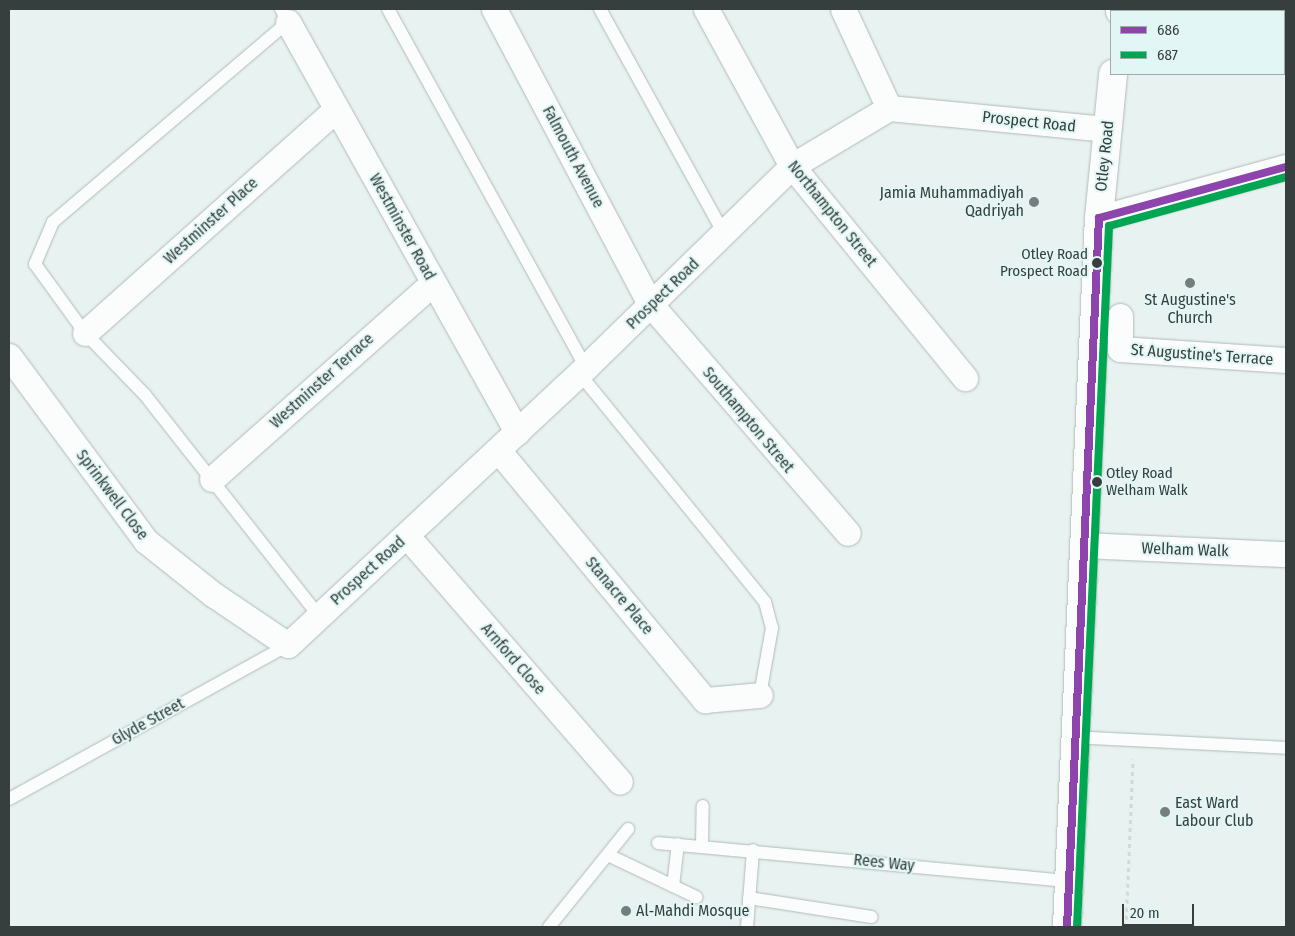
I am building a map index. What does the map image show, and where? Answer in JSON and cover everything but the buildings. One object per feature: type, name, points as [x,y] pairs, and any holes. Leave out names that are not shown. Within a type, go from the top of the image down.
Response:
[{"type":"main road","name":"Otley Road","points":[[1067,927],[1066,881],[1072,737],[1084,544],[1099,218],[1113,75]]},
{"type":"street","name":"Falmouth Avenue","points":[[494,9],[652,305]]},
{"type":"street","name":"Northampton Street","points":[[706,9],[792,166],[965,378]]},
{"type":"street","points":[[843,9],[889,108]]},
{"type":"street","name":"Westminster Road","points":[[285,15],[516,432]]},
{"type":"street","name":"Prospect Road","points":[[288,645],[407,536],[652,305],[726,234],[792,166],[889,108],[1108,129]]},
{"type":"street","name":"Westminster Place","points":[[85,333],[336,109]]},
{"type":"street","points":[[1099,218],[1286,167]]},
{"type":"street","name":"Westminster Terrace","points":[[212,479],[433,283]]},
{"type":"street","name":"Southampton Street","points":[[652,305],[818,503],[848,533]]},
{"type":"street","name":"St Augustine's Terrace","points":[[1120,316],[1120,349],[1286,360]]},
{"type":"street","name":"Sprinkwell Close","points":[[9,356],[146,541],[214,595],[288,645]]},
{"type":"street","name":"Stanacre Place","points":[[498,450],[705,700],[760,695]]},
{"type":"street","name":"Arnford Close","points":[[407,536],[620,782]]},
{"type":"street","name":"Welham Walk","points":[[1084,544],[1286,554]]},
{"type":"lane","points":[[388,9],[583,370],[765,602],[772,628],[760,695]]},
{"type":"lane","points":[[600,9],[726,234]]},
{"type":"lane","points":[[285,15],[53,222],[35,264],[85,333],[145,395],[319,616]]},
{"type":"lane","name":"Glyde Street","points":[[9,799],[288,645]]},
{"type":"lane","points":[[1072,737],[1286,748]]},
{"type":"lane","points":[[702,845],[703,806]]},
{"type":"lane","points":[[549,927],[628,829]]},
{"type":"lane","name":"Rees Way","points":[[658,843],[702,845],[1066,881]]},
{"type":"lane","points":[[673,886],[678,844]]},
{"type":"lane","points":[[747,927],[753,850]]},
{"type":"lane","points":[[608,856],[696,897]]},
{"type":"lane","points":[[749,898],[872,917]]},
{"type":"path","points":[[1126,927],[1134,741]]},
{"type":"transit line","name":"686","points":[[1067,927],[1099,218],[1286,167]]},
{"type":"transit line","name":"687","points":[[1077,927],[1109,226],[1286,177]]},
{"type":"place","name":"Jamia Muhammadiyah Qadriyah","points":[[1034,202]]},
{"type":"place","name":"Otley Road Prospect Road","points":[[1097,263]]},
{"type":"place","name":"St Augustine's Church","points":[[1190,283]]},
{"type":"place","name":"Otley Road Welham Walk","points":[[1097,482]]},
{"type":"place","name":"East Ward Labour Club","points":[[1165,812]]},
{"type":"place","name":"Al‐Mahdi Mosque","points":[[626,911]]}]
